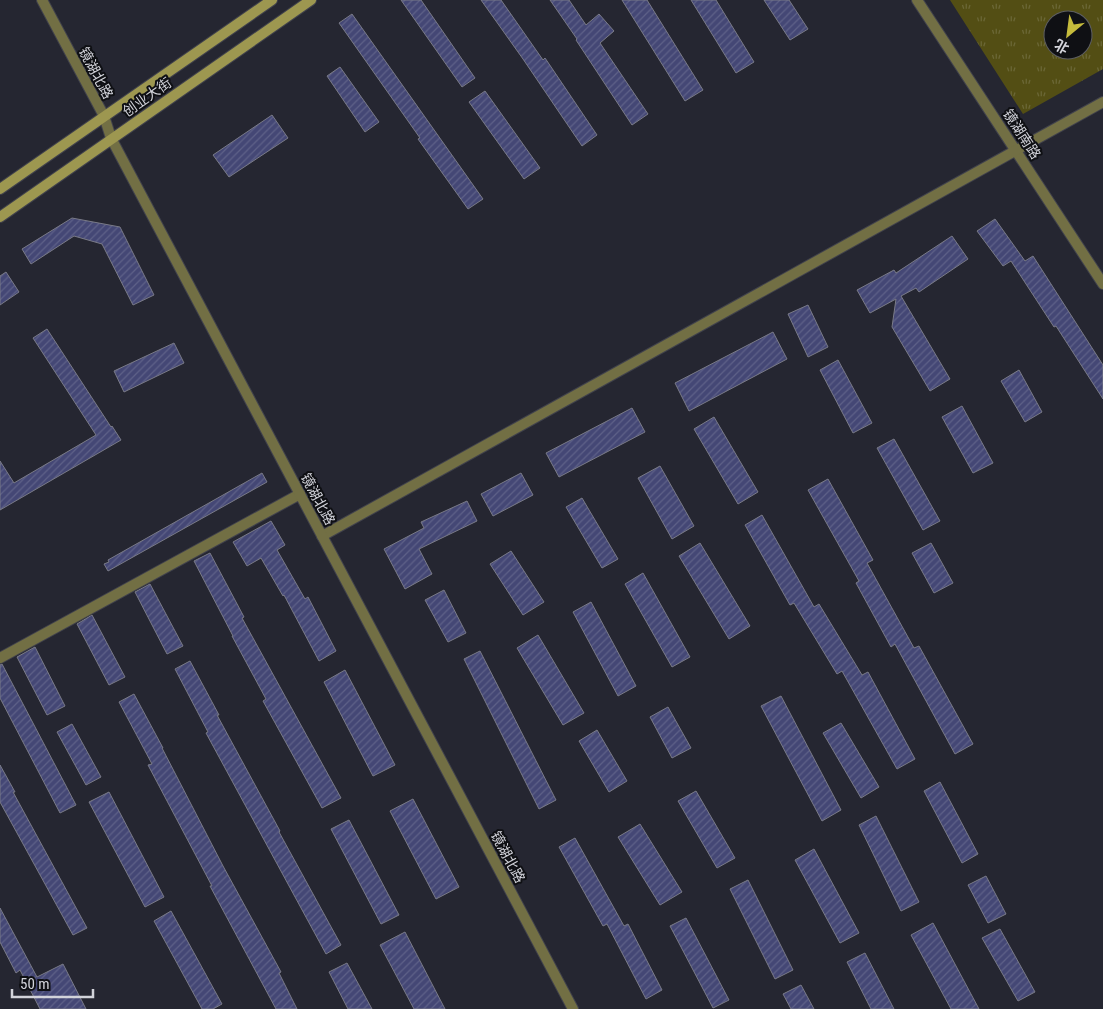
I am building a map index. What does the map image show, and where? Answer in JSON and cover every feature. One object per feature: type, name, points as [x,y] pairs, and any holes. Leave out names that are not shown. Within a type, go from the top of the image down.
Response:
[{"type":"main road","name":"创业大街","points":[[0,189],[272,0]]},
{"type":"main road","name":"创业大街","points":[[0,217],[311,0]]},
{"type":"street","name":"镜湖北路","points":[[42,0],[104,116],[111,138],[573,1009]]},
{"type":"street","name":"镜湖南路","points":[[916,0],[1103,284]]},
{"type":"street","points":[[322,536],[1103,102]]},
{"type":"street","points":[[0,658],[300,494]]},
{"type":"green space","points":[[950,0],[1103,0],[1103,69],[1023,114]]},
{"type":"building","points":[[401,0],[421,0],[475,78],[462,87]]},
{"type":"building","points":[[481,0],[501,0],[543,60],[545,58],[597,135],[582,146]]},
{"type":"building","points":[[550,0],[569,0],[586,25],[599,14],[614,31],[600,43],[648,114],[632,125]]},
{"type":"building","points":[[622,0],[647,0],[703,90],[685,101]]},
{"type":"building","points":[[691,0],[716,0],[754,62],[736,73]]},
{"type":"building","points":[[764,0],[789,0],[808,29],[790,40]]},
{"type":"building","points":[[352,14],[483,199],[468,209],[339,23]]},
{"type":"building","points":[[340,67],[379,122],[365,132],[327,76]]},
{"type":"building","points":[[485,91],[540,168],[524,179],[469,102]]},
{"type":"building","points":[[272,115],[288,138],[229,177],[213,155]]},
{"type":"building","points":[[72,218],[120,227],[154,295],[133,305],[102,244],[74,236],[31,264],[22,249]]},
{"type":"building","points":[[995,219],[1025,261],[1033,256],[1103,365],[1103,399],[1011,261],[1003,266],[977,231]]},
{"type":"building","points":[[952,236],[968,259],[919,292],[916,288],[901,296],[950,379],[930,391],[892,327],[896,299],[870,313],[857,290],[894,270],[896,273]]},
{"type":"building","points":[[6,272],[19,292],[0,305],[0,276]]},
{"type":"building","points":[[808,305],[828,347],[808,357],[788,314]]},
{"type":"building","points":[[47,329],[121,440],[0,510],[0,461],[14,483],[96,435],[33,338]]},
{"type":"building","points":[[773,332],[787,359],[689,411],[675,383]]},
{"type":"building","points":[[174,343],[184,363],[124,392],[114,371]]},
{"type":"building","points":[[838,360],[872,423],[853,433],[820,370]]},
{"type":"building","points":[[1019,370],[1042,412],[1025,422],[1001,381]]},
{"type":"building","points":[[962,406],[993,463],[973,473],[942,417]]},
{"type":"building","points":[[632,408],[645,432],[559,477],[546,453]]},
{"type":"building","points":[[714,417],[758,492],[738,504],[694,429]]},
{"type":"building","points":[[894,439],[940,521],[923,530],[877,448]]},
{"type":"building","points":[[660,466],[694,526],[672,539],[638,478]]},
{"type":"building","points":[[262,473],[267,482],[108,571],[104,564],[109,562],[108,560]]},
{"type":"building","points":[[521,473],[533,495],[493,516],[481,494]]},
{"type":"building","points":[[828,479],[873,560],[867,563],[914,648],[919,646],[973,744],[955,754],[895,644],[891,647],[856,583],[859,581],[808,490]]},
{"type":"building","points":[[582,498],[618,559],[602,568],[566,507]]},
{"type":"building","points":[[467,501],[477,521],[419,549],[432,574],[405,589],[384,549],[424,528],[421,522]]},
{"type":"building","points":[[762,515],[814,607],[819,604],[862,675],[868,672],[915,759],[897,769],[842,671],[837,674],[794,603],[790,605],[745,525]]},
{"type":"building","points":[[271,521],[285,545],[277,550],[305,599],[308,597],[336,651],[319,661],[284,595],[261,558],[247,566],[233,542]]},
{"type":"building","points":[[700,543],[750,626],[729,639],[679,556]]},
{"type":"building","points":[[931,543],[953,583],[934,593],[912,553]]},
{"type":"building","points":[[511,551],[544,602],[523,615],[490,564]]},
{"type":"building","points":[[210,553],[244,617],[242,618],[341,798],[322,808],[263,701],[266,699],[194,561]]},
{"type":"building","points":[[643,573],[690,657],[672,667],[625,584]]},
{"type":"building","points":[[150,584],[183,646],[167,654],[135,592]]},
{"type":"building","points":[[444,590],[466,633],[448,642],[425,600]]},
{"type":"building","points":[[591,602],[636,686],[618,696],[573,612]]},
{"type":"building","points":[[92,615],[125,677],[109,685],[77,624]]},
{"type":"building","points":[[538,635],[584,713],[563,725],[517,648]]},
{"type":"building","points":[[35,647],[65,706],[47,715],[17,657]]},
{"type":"building","points":[[480,651],[556,800],[539,809],[464,659]]},
{"type":"building","points":[[190,661],[279,832],[341,945],[326,954],[206,733],[208,732],[175,669]]},
{"type":"building","points":[[2,664],[76,805],[60,813],[0,698],[0,665]]},
{"type":"building","points":[[345,670],[395,765],[373,776],[324,682]]},
{"type":"building","points":[[134,694],[223,866],[281,972],[279,973],[297,1009],[276,1009],[210,886],[212,886],[148,765],[152,764],[119,702]]},
{"type":"building","points":[[781,696],[841,810],[822,821],[761,706]]},
{"type":"building","points":[[668,707],[691,748],[672,758],[650,717]]},
{"type":"building","points":[[841,723],[879,787],[861,798],[823,733]]},
{"type":"building","points":[[72,724],[101,777],[86,785],[57,732]]},
{"type":"building","points":[[597,730],[627,781],[609,792],[579,741]]},
{"type":"building","points":[[0,765],[87,928],[73,935],[0,802]]},
{"type":"building","points":[[940,782],[978,854],[962,863],[924,791]]},
{"type":"building","points":[[696,791],[735,858],[717,868],[678,801]]},
{"type":"building","points":[[109,792],[164,897],[145,907],[89,802]]},
{"type":"building","points":[[413,799],[459,887],[436,899],[390,811]]},
{"type":"building","points":[[876,816],[919,902],[901,911],[859,825]]},
{"type":"building","points":[[349,820],[399,915],[381,924],[331,829]]},
{"type":"building","points":[[640,824],[682,892],[660,905],[618,837]]},
{"type":"building","points":[[575,838],[624,926],[628,924],[662,990],[646,999],[607,924],[603,926],[559,847]]},
{"type":"building","points":[[814,849],[859,933],[840,943],[795,860]]},
{"type":"building","points":[[986,876],[1006,914],[988,923],[968,885]]},
{"type":"building","points":[[748,880],[793,970],[775,979],[730,889]]},
{"type":"building","points":[[0,908],[37,977],[63,964],[86,1009],[40,1009],[20,970],[16,973],[0,942]]},
{"type":"building","points":[[171,911],[222,1004],[213,1009],[202,1009],[154,921]]},
{"type":"building","points":[[686,918],[729,1000],[713,1008],[670,926]]},
{"type":"building","points":[[933,923],[979,1009],[951,1009],[911,935]]},
{"type":"building","points":[[1000,929],[1035,992],[1018,1001],[982,938]]},
{"type":"building","points":[[405,932],[445,1009],[414,1009],[380,945]]},
{"type":"building","points":[[865,953],[894,1009],[871,1009],[847,962]]},
{"type":"building","points":[[347,963],[372,1009],[348,1009],[329,972]]},
{"type":"building","points":[[801,985],[814,1009],[791,1009],[783,994]]}]
